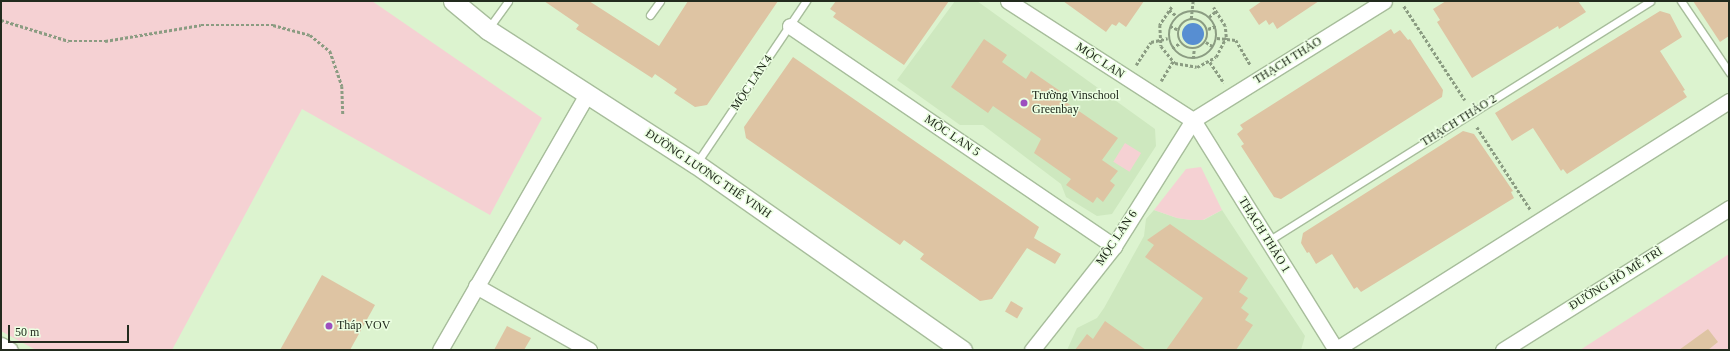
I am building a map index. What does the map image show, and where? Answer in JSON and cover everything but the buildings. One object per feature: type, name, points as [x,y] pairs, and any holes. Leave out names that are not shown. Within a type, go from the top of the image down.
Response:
[{"type":"street","name":"ĐƯỜNG LƯƠNG THẾ VINH","points":[[453,1],[488,30],[696,164],[962,350]]},
{"type":"street","name":"MỘC LAN","points":[[1008,1],[1193,120]]},
{"type":"street","name":"THẠCH THẢO","points":[[1193,120],[1384,1]]},
{"type":"street","name":"MỘC LAN 5","points":[[790,26],[1114,246]]},
{"type":"street","points":[[440,350],[587,94]]},
{"type":"street","points":[[1336,350],[1729,101]]},
{"type":"street","name":"THẠCH THẢO 1","points":[[1193,120],[1336,350]]},
{"type":"street","name":"MỘC LAN 6","points":[[1032,350],[1114,246],[1193,120]]},
{"type":"street","name":"ĐƯỜNG HỒ MỄ TRÌ","points":[[1503,350],[1729,208]]},
{"type":"street","points":[[476,286],[589,350]]},
{"type":"street","points":[[1,345],[10,350]]},
{"type":"lane","points":[[488,30],[508,1]]},
{"type":"lane","points":[[650,16],[660,1]]},
{"type":"lane","name":"MỘC LAN 4","points":[[696,164],[806,1]]},
{"type":"lane","name":"THẠCH THẢO 2","points":[[1268,241],[1650,1]]},
{"type":"lane","points":[[1682,1],[1729,72]]},
{"type":"path","points":[[1191,19],[1192,1]]},
{"type":"path","points":[[1404,6],[1465,100]]},
{"type":"path","points":[[1172,7],[1160,25],[1160,41],[1167,56],[1173,61],[1185,66],[1197,67],[1210,62],[1223,48],[1225,26],[1213,8]]},
{"type":"path","points":[[1169,10],[1177,16]]},
{"type":"path","points":[[1192,10],[1209,17],[1216,26],[1217,38],[1214,47],[1206,55],[1194,59],[1183,57],[1172,48],[1168,38],[1170,26],[1177,16],[1192,10]]},
{"type":"path","points":[[1209,17],[1216,11]]},
{"type":"path","points":[[1180,43],[1179,30],[1182,24],[1191,19],[1200,21],[1208,29]]},
{"type":"path","points":[[1,20],[69,41],[105,41],[201,24],[273,25],[310,35],[330,51],[342,86],[343,115]]},
{"type":"path","points":[[1170,26],[1179,30]]},
{"type":"path","points":[[1208,29],[1216,26]]},
{"type":"path","points":[[1206,42],[1208,29]]},
{"type":"path","points":[[1134,68],[1151,42],[1168,38]]},
{"type":"path","points":[[1217,38],[1236,40],[1252,67]]},
{"type":"path","points":[[1206,42],[1214,47]]},
{"type":"path","points":[[1194,49],[1206,42]]},
{"type":"path","points":[[1172,48],[1180,43]]},
{"type":"path","points":[[1180,43],[1194,49]]},
{"type":"path","points":[[1194,49],[1194,59]]},
{"type":"path","points":[[1158,85],[1173,61]]},
{"type":"path","points":[[1210,62],[1225,84]]},
{"type":"path","points":[[1477,127],[1535,216]]},
{"type":"shaded area","points":[[1,1],[372,1],[542,118],[490,215],[302,109],[172,350],[36,350],[1,331]]},
{"type":"shaded area","name":"Trường Vinschool Greenbay","points":[[955,1],[977,1],[1155,129],[1156,146],[1112,214],[1097,216],[1066,197],[1061,184],[983,125],[960,125],[897,80]]},
{"type":"shaded area","points":[[1125,143],[1141,153],[1129,172],[1113,162]]},
{"type":"shaded area","points":[[1201,167],[1222,210],[1203,220],[1191,220],[1177,218],[1154,210],[1186,169]]},
{"type":"shaded area","points":[[1154,210],[1177,218],[1204,220],[1222,210],[1305,336],[1301,350],[1067,350],[1077,328],[1097,318],[1104,308],[1144,236],[1146,219]]},
{"type":"shaded area","points":[[1729,254],[1729,350],[1580,350]]},
{"type":"water","points":[[1193,23],[1197,24],[1203,30],[1203,38],[1197,44],[1193,45],[1189,44],[1183,38],[1182,34],[1183,30],[1189,24]]},
{"type":"place","name":"Trường Vinschool Greenbay","points":[[1024,103]]},
{"type":"place","name":"Tháp VOV","points":[[329,326]]}]
